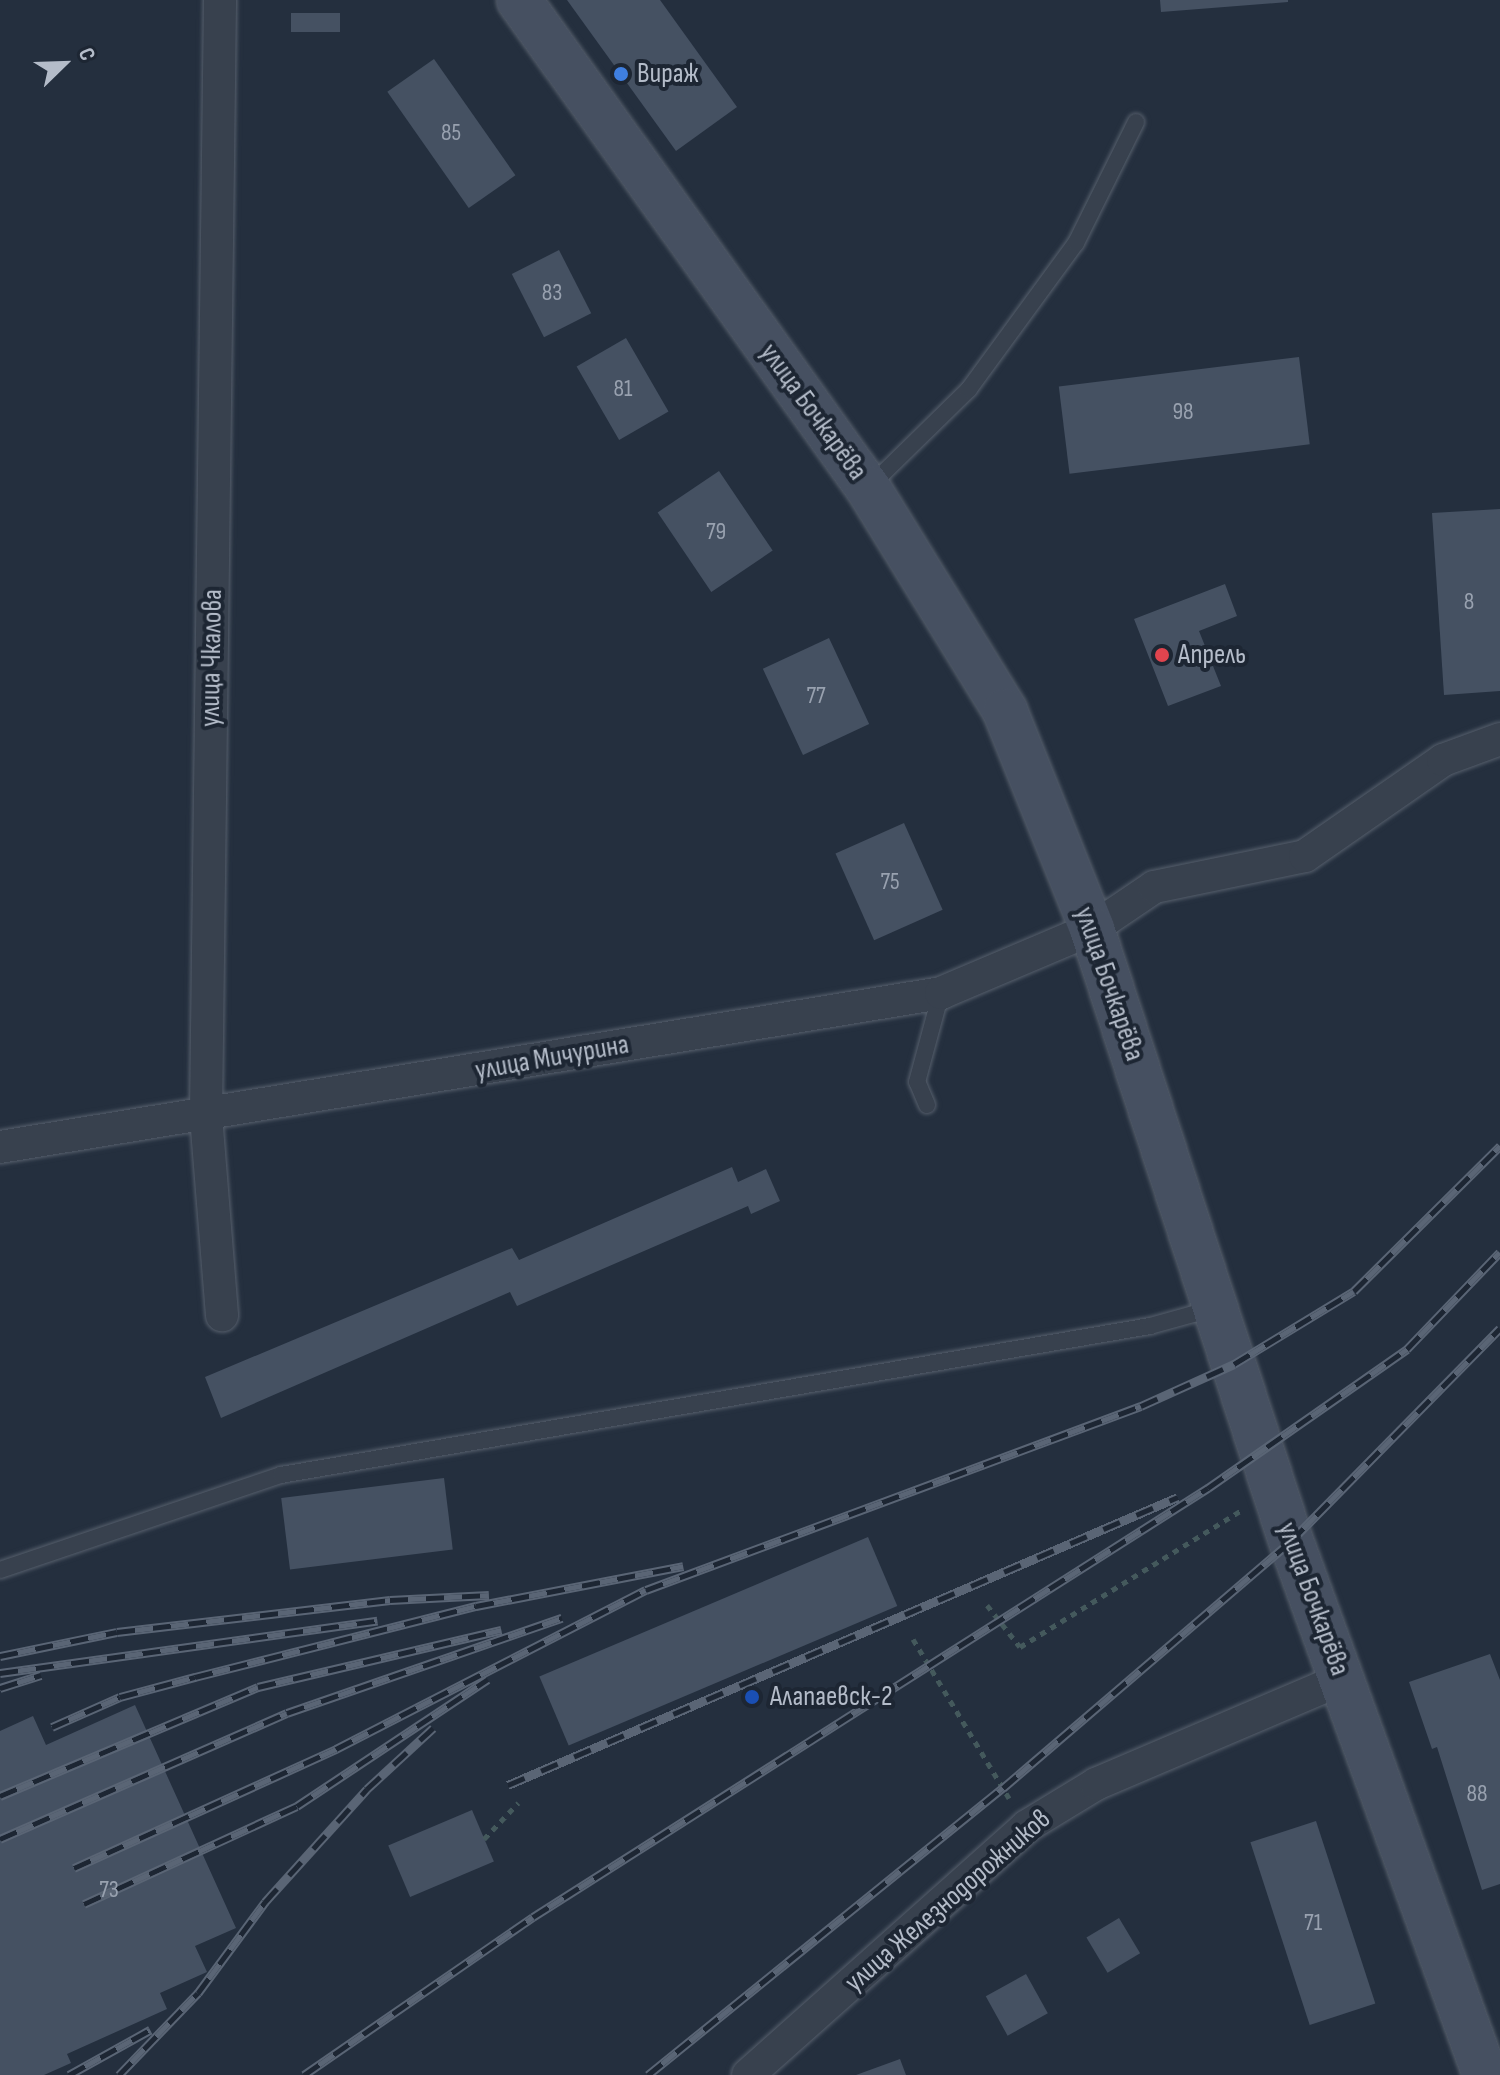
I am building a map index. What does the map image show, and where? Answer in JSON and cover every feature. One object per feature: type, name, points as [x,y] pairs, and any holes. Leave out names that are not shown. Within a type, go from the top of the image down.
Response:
[{"type":"street","name":"улица Чкалова","points":[[220,0],[206,1116],[222,1315]]},
{"type":"street","name":"улица Бочкарёва","points":[[519,0],[868,488],[1005,711],[1092,929],[1274,1490],[1485,2075]]},
{"type":"street","name":"улица Мичурина","points":[[0,1147],[206,1116],[941,993],[1092,929],[1154,887],[1305,856],[1443,760],[1500,739]]},
{"type":"street","name":"улица Железнодорожников","points":[[758,2071],[1027,1826],[1096,1784],[1342,1679]]},
{"type":"lane","points":[[868,488],[969,389],[1067,255],[1136,122]]},
{"type":"lane","points":[[927,1105],[917,1082],[941,993]]},
{"type":"lane","points":[[0,1570],[281,1475],[1150,1326],[1216,1308]]},
{"type":"path","points":[[987,1605],[1020,1647],[1274,1490]]},
{"type":"path","points":[[913,1639],[1027,1826]]},
{"type":"path","points":[[484,1839],[518,1803]]},
{"type":"building","points":[[567,0],[660,0],[737,107],[676,151]]},
{"type":"building","points":[[1160,0],[1288,0],[1288,2],[1161,12]]},
{"type":"building","points":[[291,13],[340,13],[340,32],[291,32]]},
{"type":"building","points":[[434,59],[515,175],[469,208],[387,92]]},
{"type":"building","points":[[559,250],[591,313],[544,337],[512,274]]},
{"type":"building","points":[[626,338],[668,412],[619,440],[577,366]]},
{"type":"building","points":[[1299,357],[1310,444],[1070,474],[1059,386]]},
{"type":"building","points":[[719,471],[773,551],[711,592],[658,512]]},
{"type":"building","points":[[1500,509],[1500,691],[1444,695],[1432,513]]},
{"type":"building","points":[[1225,584],[1237,616],[1199,631],[1221,686],[1168,706],[1134,619]]},
{"type":"building","points":[[829,638],[869,724],[803,755],[763,669]]},
{"type":"building","points":[[904,823],[943,910],[874,940],[835,854]]},
{"type":"building","points":[[732,1167],[738,1182],[766,1169],[780,1201],[751,1214],[748,1206],[517,1306],[510,1292],[221,1418],[205,1377],[512,1248],[519,1260]]},
{"type":"building","points":[[444,1478],[453,1549],[290,1569],[281,1498]]},
{"type":"building","points":[[868,1537],[897,1606],[569,1746],[539,1676]]},
{"type":"building","points":[[1490,1654],[1500,1680],[1500,1884],[1482,1890],[1437,1747],[1432,1749],[1409,1682]]},
{"type":"building","points":[[135,1705],[236,1928],[195,1946],[207,1972],[160,1993],[167,2009],[67,2054],[71,2063],[44,2075],[0,2075],[0,1731],[33,1716],[46,1745]]},
{"type":"building","points":[[472,1810],[494,1862],[410,1897],[388,1846]]},
{"type":"building","points":[[1316,1821],[1375,2004],[1310,2025],[1250,1842]]},
{"type":"building","points":[[1119,1918],[1140,1953],[1108,1973],[1086,1938]]},
{"type":"building","points":[[1026,1974],[1048,2013],[1008,2036],[986,1996]]},
{"type":"building","points":[[900,2059],[906,2075],[856,2075]]},
{"type":"railway","points":[[74,1868],[336,1749],[646,1590],[1141,1406],[1234,1364],[1354,1291],[1500,1146]]},
{"type":"railway","points":[[304,2075],[533,1917],[1208,1488],[1407,1349],[1500,1252]]},
{"type":"railway","points":[[648,2075],[1003,1788],[1291,1541],[1500,1328]]},
{"type":"railway","points":[[508,1785],[1178,1497]]},
{"type":"railway","points":[[52,1727],[120,1697],[195,1677],[476,1606],[683,1566]]},
{"type":"railway","points":[[0,1656],[117,1632],[390,1600],[489,1595]]},
{"type":"railway","points":[[0,1839],[287,1713],[562,1618]]},
{"type":"railway","points":[[0,1673],[377,1621]]},
{"type":"railway","points":[[0,1796],[258,1687],[501,1630]]},
{"type":"railway","points":[[0,1688],[41,1675]]},
{"type":"railway","points":[[84,1904],[297,1806],[488,1679]]},
{"type":"railway","points":[[119,2075],[198,1993],[265,1902],[367,1789],[433,1728]]},
{"type":"railway","points":[[69,2075],[150,2030]]},
{"type":"place","name":"Вираж","points":[[621,74]]},
{"type":"place","name":"Апрель","points":[[1162,655]]},
{"type":"place","name":"Алапаевск-2","points":[[752,1697]]}]
